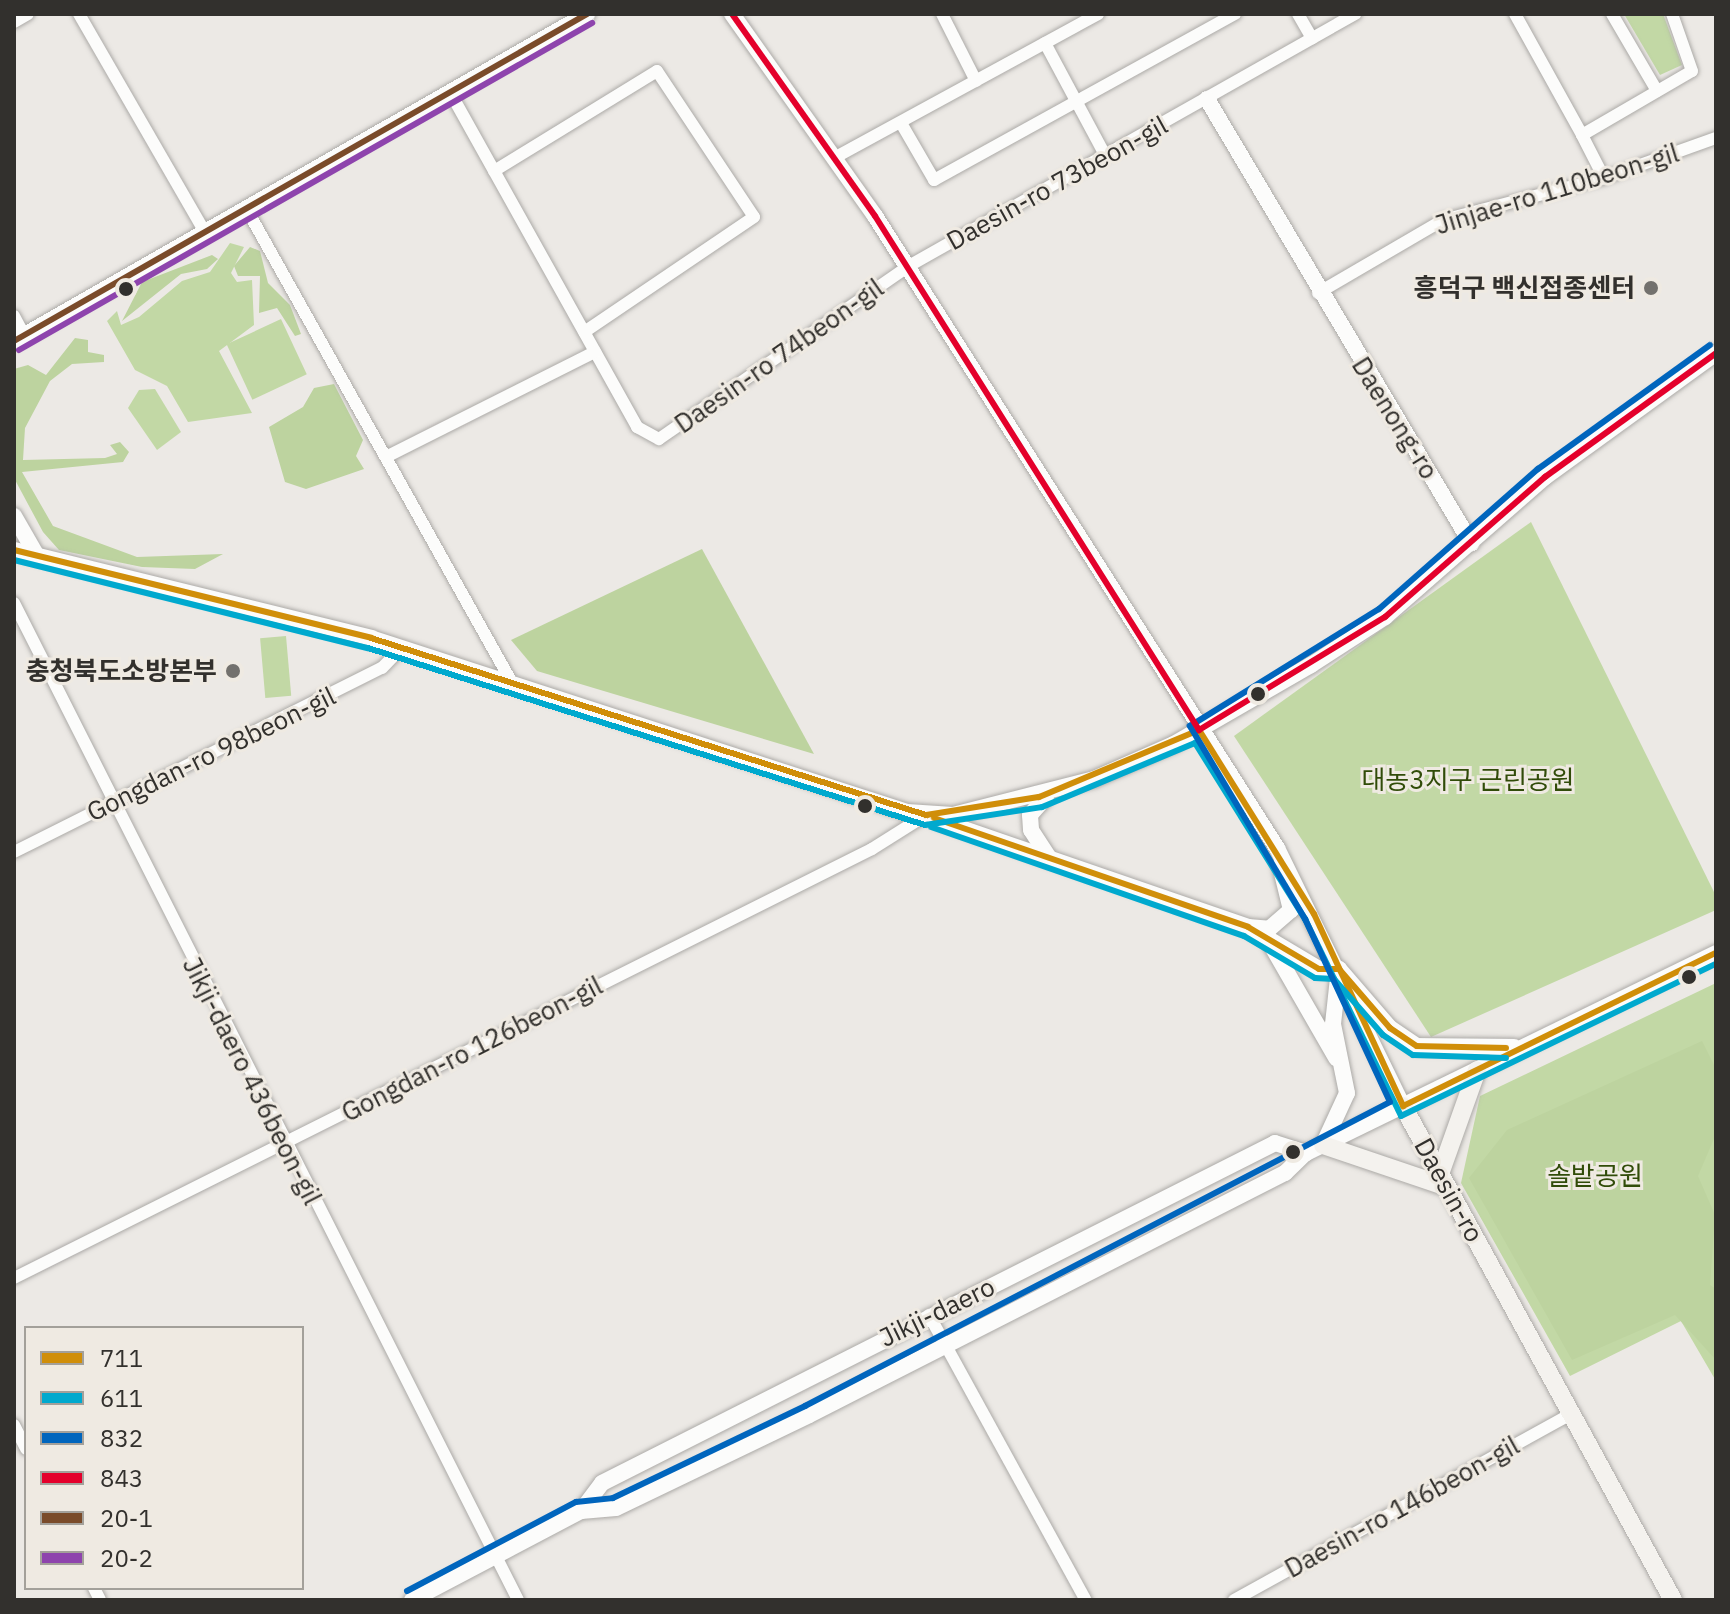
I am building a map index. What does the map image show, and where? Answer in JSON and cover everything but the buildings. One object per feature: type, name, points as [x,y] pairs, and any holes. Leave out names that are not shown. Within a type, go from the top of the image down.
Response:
[{"type":"main road","points":[[1314,1149],[1444,1180],[1477,1070]]},
{"type":"main road","name":"Daesin-ro","points":[[1403,1106],[1673,1600]]},
{"type":"street","points":[[14,22],[28,14]]},
{"type":"street","points":[[79,14],[205,232]]},
{"type":"street","name":"Daesin-ro","points":[[732,14],[907,267],[1199,730],[1277,848],[1339,969],[1403,1106]]},
{"type":"street","points":[[942,14],[976,81]]},
{"type":"street","points":[[834,158],[1098,14]]},
{"type":"street","points":[[901,123],[934,180],[1235,14]]},
{"type":"street","points":[[1298,14],[1312,38]]},
{"type":"street","name":"Daesin-ro 73beon-gil","points":[[907,267],[1355,14]]},
{"type":"street","name":"Jinjae-ro 110beon-gil","points":[[1515,14],[1582,135],[1692,71],[1672,14]]},
{"type":"street","points":[[1612,14],[1657,91]]},
{"type":"street","points":[[14,316],[19,338],[576,17]]},
{"type":"street","points":[[1045,43],[1105,155]]},
{"type":"street","points":[[494,171],[657,71],[754,217],[584,332]]},
{"type":"street","points":[[386,457],[595,352],[450,92]]},
{"type":"street","points":[[1207,99],[1318,293]]},
{"type":"street","points":[[1582,135],[1604,178]]},
{"type":"street","name":"Jinjae-ro 110beon-gil","points":[[1318,293],[1443,220],[1604,178],[1716,138]]},
{"type":"street","points":[[246,208],[511,681]]},
{"type":"street","name":"Daesin-ro 74beon-gil","points":[[595,352],[650,439],[693,418],[907,267]]},
{"type":"street","name":"Daenong-ro","points":[[1318,293],[1471,543]]},
{"type":"street","points":[[926,815],[982,812],[1050,793],[1199,730],[1385,617],[1608,428],[1716,353]]},
{"type":"street","points":[[14,516],[37,556]]},
{"type":"street","points":[[14,550],[402,647],[926,815],[1248,927],[1269,929],[1291,910],[1277,848]]},
{"type":"street","name":"Jikji-daero 436beon-gil","points":[[14,603],[283,1144],[518,1600]]},
{"type":"street","name":"Gongdan-ro 98beon-gil","points":[[14,852],[382,668],[402,647]]},
{"type":"street","points":[[1050,793],[1030,815],[1050,859]]},
{"type":"street","name":"Gongdan-ro 126beon-gil","points":[[14,1278],[872,849],[926,815]]},
{"type":"street","points":[[1248,927],[1319,969],[1339,969],[1390,1028],[1417,1046],[1526,1046]]},
{"type":"street","points":[[1269,942],[1345,1074]]},
{"type":"street","name":"Jikji-daero","points":[[412,1600],[581,1511],[616,1508],[1285,1173],[1314,1149],[1716,953]]},
{"type":"street","points":[[1314,1149],[1345,1104],[1345,1074],[1333,1024],[1339,969]]},
{"type":"street","name":"Jikji-daero","points":[[581,1511],[602,1483],[929,1315],[1275,1143],[1314,1149]]},
{"type":"street","points":[[929,1315],[1086,1600]]},
{"type":"street","name":"Daesin-ro 146beon-gil","points":[[1234,1600],[1571,1414]]},
{"type":"street","points":[[14,1425],[24,1445]]},
{"type":"green space","points":[[1624,14],[1663,14],[1682,65],[1660,75]]},
{"type":"green space","points":[[230,243],[244,247],[231,273],[237,282],[252,280],[254,325],[219,351],[252,413],[188,422],[167,386],[135,370],[107,321],[117,311],[121,325],[139,317],[182,281],[210,272]]},
{"type":"green space","points":[[250,247],[260,251],[268,283],[290,305],[301,334],[295,336],[277,308],[259,313],[260,276],[238,276],[234,266]]},
{"type":"green space","points":[[212,255],[218,259],[207,269],[181,274],[122,321],[142,282]]},
{"type":"green space","points":[[281,319],[307,374],[252,400],[227,344]]},
{"type":"green space","points":[[75,338],[88,340],[88,352],[104,355],[104,362],[72,364],[50,381],[25,428],[23,460],[105,458],[117,454],[110,445],[120,442],[129,452],[123,462],[22,472],[53,526],[137,557],[223,554],[195,569],[142,567],[59,550],[43,532],[14,478],[14,369],[28,365],[46,375]]},
{"type":"green space","points":[[334,384],[363,440],[356,456],[364,469],[306,489],[285,482],[269,427],[303,407],[314,388]]},
{"type":"green space","points":[[155,389],[181,432],[157,450],[128,408],[139,390]]},
{"type":"green space","name":"대농3지구 근린공원","points":[[1531,522],[1716,896],[1716,910],[1431,1037],[1234,736]]},
{"type":"green space","points":[[702,549],[814,754],[537,671],[511,640]]},
{"type":"green space","points":[[286,636],[291,696],[265,698],[260,638]]},
{"type":"green space","name":"솔밭공원","points":[[1716,983],[1716,1381],[1681,1321],[1570,1376],[1461,1183],[1480,1096]]},
{"type":"green space","name":"솔밭공원","points":[[1702,1041],[1716,1069],[1716,1134],[1698,1176],[1715,1215],[1710,1285],[1716,1289],[1716,1360],[1675,1315],[1572,1360],[1469,1178],[1507,1130]]},
{"type":"transit line","name":"20-1","points":[[14,341],[587,14]]},
{"type":"transit line","name":"843","points":[[732,14],[875,216],[1199,730],[1385,617],[1545,477],[1716,353]]},
{"type":"transit line","name":"20-2","points":[[19,350],[592,23]]},
{"type":"transit line","name":"832","points":[[407,1591],[576,1502],[613,1498],[805,1406],[1390,1102],[1305,919],[1190,726],[1379,609],[1538,469],[1710,345]]},
{"type":"transit line","name":"711","points":[[14,550],[371,638],[926,815],[1039,797],[1199,730],[1314,914],[1403,1106],[1716,953]]},
{"type":"transit line","name":"611","points":[[14,560],[368,648],[925,825],[1042,807],[1195,743],[1305,919],[1401,1116],[1716,964]]},
{"type":"transit line","name":"711","points":[[934,818],[1248,927],[1319,969],[1339,969],[1390,1028],[1417,1046],[1506,1048]]},
{"type":"transit line","name":"611","points":[[931,827],[1244,936],[1315,978],[1334,979],[1383,1035],[1413,1055],[1506,1058]]},
{"type":"place","name":"흥덕구 백신접종센터","points":[[1651,288]]},
{"type":"place","name":"충청북도소방본부","points":[[233,671]]}]
